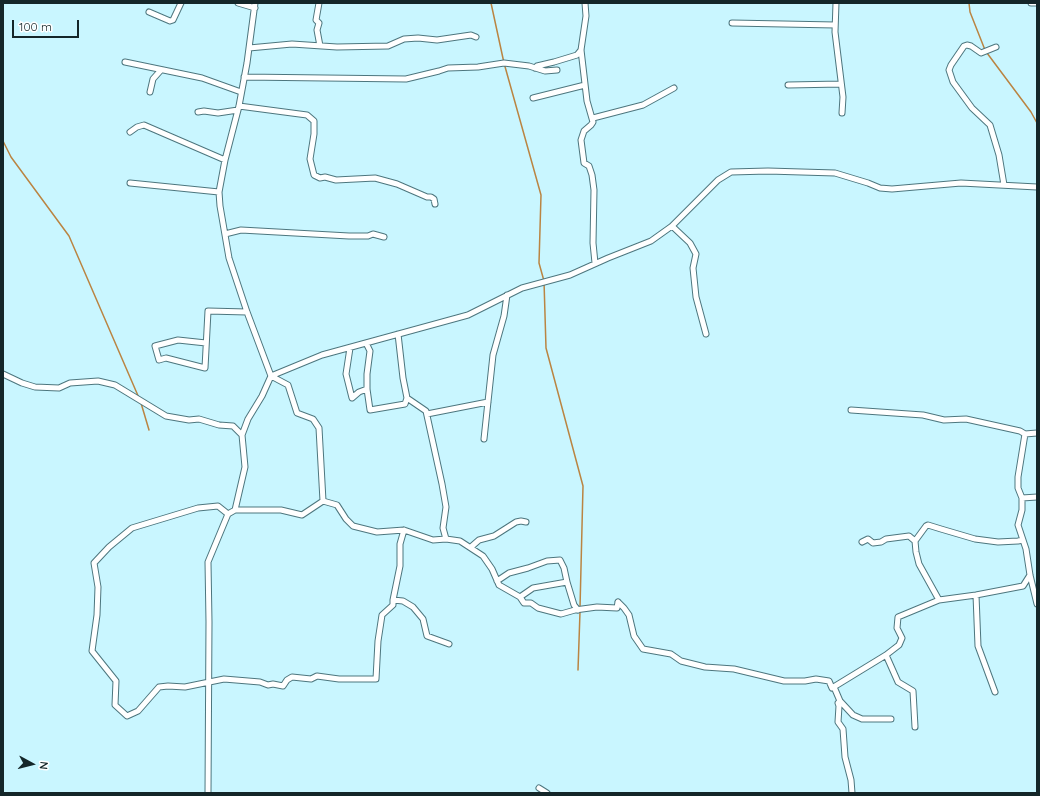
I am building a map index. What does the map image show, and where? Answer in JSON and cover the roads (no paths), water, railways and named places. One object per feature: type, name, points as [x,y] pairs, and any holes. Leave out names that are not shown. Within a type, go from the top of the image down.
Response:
[{"type":"street","points":[[149,12],[170,21],[173,20],[180,3]]},
{"type":"street","points":[[238,3],[255,5],[244,77],[219,192],[220,206],[229,258],[271,376],[288,385],[296,413],[313,419],[319,428],[323,501]]},
{"type":"street","points":[[319,3],[316,20],[319,23],[318,30],[320,46]]},
{"type":"street","points":[[585,3],[586,16],[582,50],[589,110],[593,118],[592,125],[584,132],[581,140],[584,163],[589,166],[594,190],[593,243],[595,263]]},
{"type":"street","points":[[836,3],[835,32],[843,98],[842,112]]},
{"type":"street","points":[[1031,3],[1037,3]]},
{"type":"street","points":[[732,23],[835,25]]},
{"type":"street","points":[[249,48],[292,44],[320,46],[388,46],[404,39],[418,38],[437,40],[471,35],[476,37]]},
{"type":"street","points":[[996,47],[981,53],[970,46],[964,46],[950,65],[949,70],[953,82],[972,108],[990,125],[1000,155],[1004,185]]},
{"type":"street","points":[[535,68],[537,66],[576,55],[582,50]]},
{"type":"street","points":[[125,62],[202,78],[241,92]]},
{"type":"street","points":[[244,77],[406,79],[448,68],[478,67],[504,63],[545,71],[556,70]]},
{"type":"street","points":[[150,92],[153,79],[161,70]]},
{"type":"street","points":[[788,85],[841,84]]},
{"type":"street","points":[[532,98],[585,85]]},
{"type":"street","points":[[593,118],[643,105],[674,88]]},
{"type":"street","points":[[198,112],[204,111],[218,113],[238,108],[307,115],[314,121],[314,134],[310,159],[314,176],[336,180],[375,178],[397,184],[427,197],[431,197],[434,199],[435,204]]},
{"type":"street","points":[[130,132],[137,127],[144,125],[225,160]]},
{"type":"street","points":[[235,510],[245,467],[242,435],[248,419],[262,396],[271,376],[322,355],[468,315],[522,288],[570,275],[595,263],[650,241],[672,226],[718,180],[731,172],[768,171],[835,173],[880,188],[892,189],[961,183],[1037,187]]},
{"type":"street","points":[[130,183],[219,192]]},
{"type":"street","points":[[672,226],[690,243],[696,254],[693,268],[696,297],[706,334]]},
{"type":"street","points":[[225,234],[241,230],[349,236],[368,236],[374,234],[384,237]]},
{"type":"street","points":[[484,440],[493,355],[504,316],[507,295]]},
{"type":"street","points":[[206,343],[178,340],[155,346],[159,360],[166,358],[205,368],[208,311],[247,312]]},
{"type":"street","points":[[366,343],[370,351],[367,389],[370,410],[405,404],[407,398],[398,334]]},
{"type":"street","points":[[350,348],[346,374],[352,398],[359,392],[367,389]]},
{"type":"street","points":[[3,374],[35,387],[60,388],[70,383],[98,381],[115,385],[166,416],[189,420],[199,419],[233,426],[242,435]]},
{"type":"street","points":[[407,398],[426,411],[427,414],[446,507],[443,528],[446,539]]},
{"type":"street","points":[[427,414],[488,402]]},
{"type":"street","points":[[851,410],[923,415],[944,420],[966,419],[1020,431],[1025,434],[1037,433]]},
{"type":"street","points":[[1025,434],[1018,477],[1018,488],[1022,498],[1022,510],[1018,525],[1026,549],[1037,604]]},
{"type":"street","points":[[1022,498],[1037,497]]},
{"type":"street","points":[[208,793],[208,562],[228,514],[235,510],[281,510],[302,515],[323,501],[337,505],[346,519],[353,526],[377,532],[404,530],[433,540],[446,539],[460,541],[483,556],[492,569],[499,585],[520,597],[524,603],[531,603],[538,608],[561,614],[602,607],[617,608],[618,602],[629,615],[634,636],[643,649],[672,654],[681,661],[705,667],[734,669],[784,681],[804,681],[816,679],[829,681],[832,688],[834,687],[840,701],[853,715],[862,719],[892,719]]},
{"type":"street","points":[[228,514],[218,506],[198,508],[132,528],[109,547],[94,563],[98,587],[98,615],[92,651],[116,681],[115,705],[127,716],[138,711],[159,687],[185,687],[224,679],[260,682],[268,685],[273,684],[283,686],[287,680],[292,677],[311,679],[317,676],[339,679],[376,679],[378,641],[382,615],[393,605],[400,566],[400,544],[404,530]]},
{"type":"street","points":[[471,547],[479,540],[494,536],[516,522],[526,522]]},
{"type":"street","points":[[940,600],[919,564],[916,552],[915,541],[926,526],[928,525],[974,539],[998,542],[1023,540]]},
{"type":"street","points":[[862,542],[868,539],[873,543],[909,536],[915,541]]},
{"type":"street","points":[[497,581],[509,573],[547,561],[560,560],[564,568],[566,582],[574,605],[578,610]]},
{"type":"street","points":[[834,687],[886,655],[899,645],[902,638],[897,628],[898,617],[940,600],[1023,586],[1030,575]]},
{"type":"street","points":[[520,597],[533,588],[566,582]]},
{"type":"street","points":[[976,595],[978,646],[995,692]]},
{"type":"street","points":[[393,600],[403,601],[413,607],[423,619],[427,636],[449,644]]},
{"type":"street","points":[[886,655],[898,682],[913,691],[915,727]]},
{"type":"street","points":[[840,701],[838,702],[838,722],[843,729],[845,757],[852,793]]},
{"type":"waterway","points":[[491,3],[504,63],[541,195],[539,263],[544,281],[546,348],[583,486],[580,608]]},
{"type":"waterway","points":[[969,3],[970,12],[985,50]]},
{"type":"waterway","points":[[987,53],[1031,112],[1037,123]]},
{"type":"waterway","points":[[3,141],[11,157],[69,236],[139,398]]},
{"type":"waterway","points":[[141,403],[149,430]]},
{"type":"waterway","points":[[578,670],[580,612]]}]
